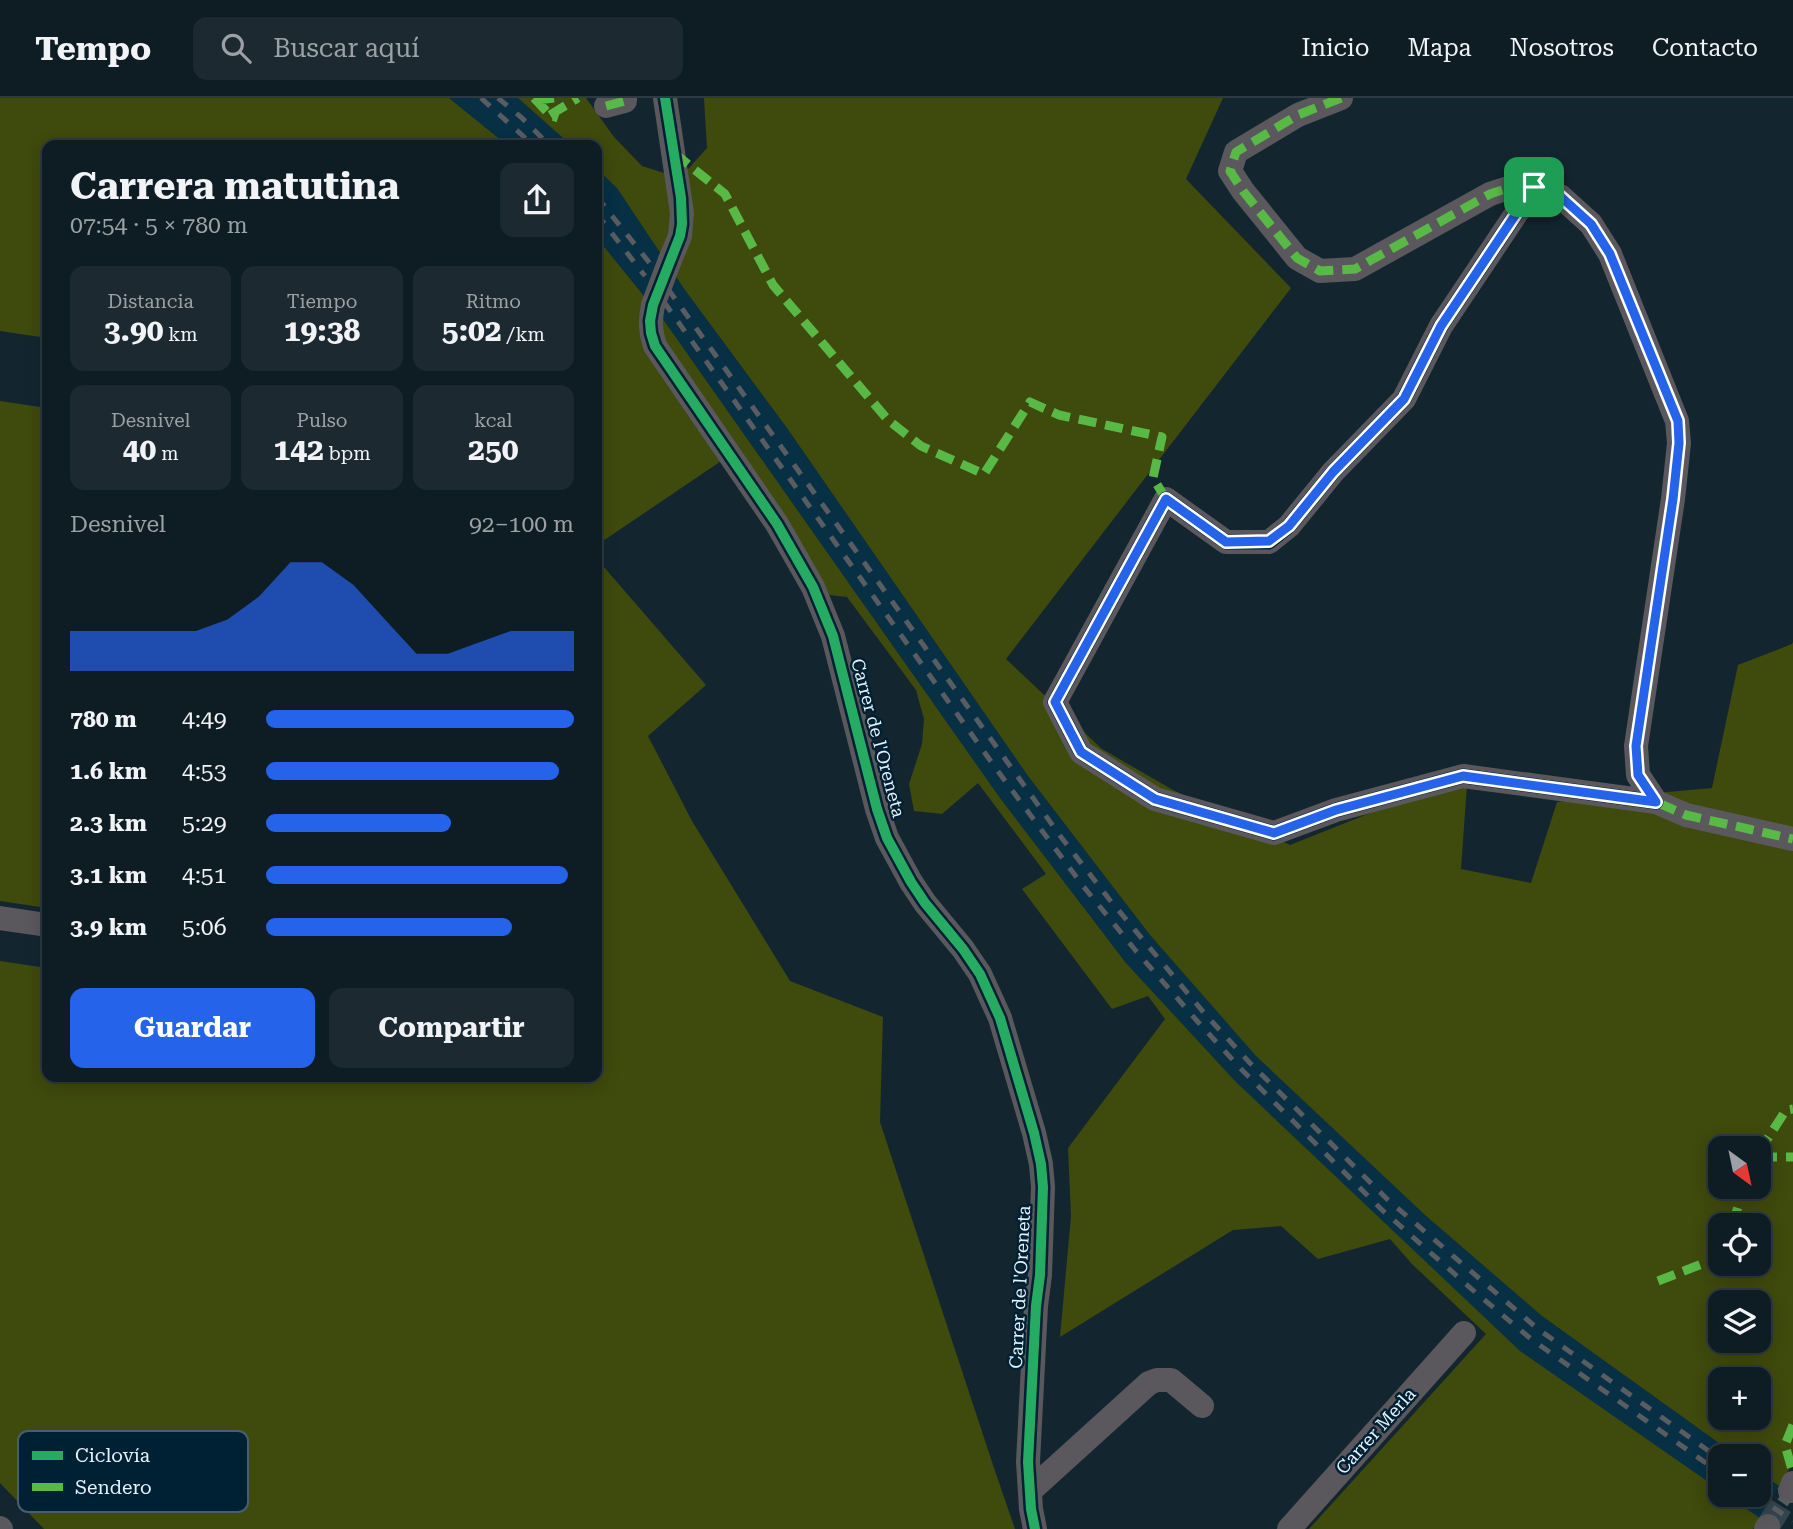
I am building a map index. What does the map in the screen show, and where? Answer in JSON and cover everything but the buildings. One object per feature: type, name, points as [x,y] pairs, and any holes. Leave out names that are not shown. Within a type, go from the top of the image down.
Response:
[{"type":"street","name":"Carrer de l'Oreneta","points":[[665,98],[682,214],[680,236],[653,305],[650,321],[655,346],[776,524],[813,587],[833,636],[877,809],[893,850],[925,903],[980,974],[1000,1018],[1034,1133],[1043,1187],[1028,1462],[1035,1529]]},
{"type":"street","points":[[1341,98],[1298,115],[1236,152],[1230,171],[1297,258],[1320,271],[1355,269],[1490,194],[1524,183],[1560,196],[1591,224],[1610,254],[1678,421],[1679,443],[1673,499],[1636,746],[1638,775],[1656,802]]},
{"type":"street","points":[[1534,187],[1441,326],[1404,399],[1333,472],[1289,526],[1269,541],[1226,542],[1166,499],[1055,702],[1081,752],[1155,799],[1274,833],[1336,810],[1463,776],[1656,802],[1686,815],[1793,839]]},
{"type":"street","points":[[0,918],[42,924]]},
{"type":"street","name":"Carrer Merla","points":[[1289,1529],[1464,1333]]},
{"type":"street","points":[[1030,1491],[1149,1383],[1171,1380],[1202,1406]]},
{"type":"shaded area","points":[[450,98],[518,98],[565,140],[501,140]]},
{"type":"shaded area","points":[[602,174],[617,188],[685,290],[787,428],[1028,776],[1150,935],[1256,1056],[1425,1215],[1542,1316],[1720,1444],[1708,1444],[1708,1482],[1520,1352],[1235,1081],[1126,963],[1000,798],[665,322],[602,244]]},
{"type":"shaded area","points":[[1771,1480],[1779,1486],[1771,1499]]},
{"type":"shaded area","points":[[1744,1507],[1767,1507],[1760,1518]]},
{"type":"green space","points":[[0,98],[449,98],[501,140],[42,140],[42,337],[0,331]]},
{"type":"green space","points":[[518,98],[586,98],[614,137],[642,166],[680,178],[707,148],[704,98],[1223,98],[1186,179],[1291,288],[1006,659],[1102,749],[1173,790],[1290,845],[1463,776],[1467,785],[1461,869],[1531,883],[1557,802],[1712,788],[1738,665],[1793,642],[1793,1463],[1779,1486],[1771,1480],[1771,1444],[1720,1444],[1542,1316],[1425,1215],[1256,1056],[1150,935],[1028,776],[787,428],[685,290],[617,188],[602,174],[602,140],[565,140]]},
{"type":"green space","points":[[602,244],[665,322],[1000,798],[1126,963],[1235,1081],[1520,1351],[1708,1482],[1708,1507],[1744,1507],[1760,1518],[1753,1529],[1309,1529],[1486,1334],[1412,1264],[1390,1239],[1318,1259],[1281,1226],[1233,1230],[1060,1337],[1071,1216],[1068,1148],[1165,1019],[1148,996],[1112,1009],[1022,889],[1046,874],[978,783],[942,814],[914,811],[909,784],[922,744],[924,719],[916,690],[847,597],[829,595],[736,451],[602,542]]},
{"type":"green space","points":[[0,401],[42,407],[42,907],[0,901]]},
{"type":"green space","points":[[602,565],[706,685],[648,736],[692,821],[790,981],[883,1017],[880,1122],[1015,1529],[44,1529],[28,1512],[248,1512],[248,1431],[18,1431],[18,1502],[0,1483],[0,961],[42,967],[42,1082],[602,1082]]},
{"type":"tunnel","points":[[1768,1526],[1790,1491]]},
{"type":"railway","points":[[481,98],[527,140]]},
{"type":"railway","points":[[498,98],[544,140]]},
{"type":"railway","points":[[602,203],[652,266]]},
{"type":"railway","points":[[602,220],[645,276]]},
{"type":"railway","points":[[668,289],[1061,837],[1205,1014],[1249,1062],[1387,1199],[1538,1329],[1708,1450]]},
{"type":"railway","points":[[664,302],[997,770],[1083,886],[1198,1022],[1242,1070],[1380,1208],[1475,1292],[1531,1339],[1708,1464]]},
{"type":"railway","points":[[1771,1492],[1793,1507]]},
{"type":"railway","points":[[1771,1506],[1793,1521]]},
{"type":"marked path","points":[[534,98],[550,115],[558,118]]},
{"type":"marked path","points":[[537,100],[554,98]]},
{"type":"marked path","points":[[550,115],[578,98]]},
{"type":"marked path","points":[[606,106],[625,101],[625,98]]},
{"type":"marked path","points":[[1341,98],[1298,115],[1236,152],[1230,171],[1297,258],[1320,271],[1355,269],[1490,194],[1524,183],[1560,196],[1591,224],[1610,254],[1677,421],[1679,443],[1636,746],[1638,775],[1656,802],[1686,815],[1793,839]]},
{"type":"marked path","points":[[674,153],[725,194],[773,285],[888,420],[921,446],[984,474],[1030,402],[1059,415],[1162,437],[1153,478],[1166,499]]},
{"type":"marked path","points":[[1769,1136],[1786,1110],[1793,1109]]},
{"type":"marked path","points":[[1771,1157],[1793,1157]]},
{"type":"marked path","points":[[1736,1213],[1741,1199]]},
{"type":"marked path","points":[[1658,1281],[1708,1262]]},
{"type":"marked path","points":[[1793,1425],[1785,1445],[1793,1473]]},
{"type":"cycle path","points":[[665,98],[681,198],[682,224],[680,236],[653,305],[650,321],[655,346],[777,524],[813,587],[833,636],[877,809],[887,838],[925,903],[980,974],[1000,1018],[1034,1133],[1043,1187],[1028,1462],[1035,1529]]},
{"type":"cycle path","points":[[1534,187],[1441,326],[1404,399],[1333,472],[1289,526],[1269,542],[1226,542],[1166,499],[1055,702],[1081,752],[1155,799],[1274,833],[1336,810],[1463,776],[1656,802]]},
{"type":"route","points":[[1534,187],[1560,196],[1591,224],[1610,254],[1678,421],[1679,443],[1673,499],[1636,746],[1638,775],[1656,802],[1463,776],[1336,810],[1274,833],[1155,799],[1081,752],[1055,702],[1166,499],[1226,542],[1269,541],[1289,526],[1333,472],[1404,399],[1441,326],[1534,187]]}]
